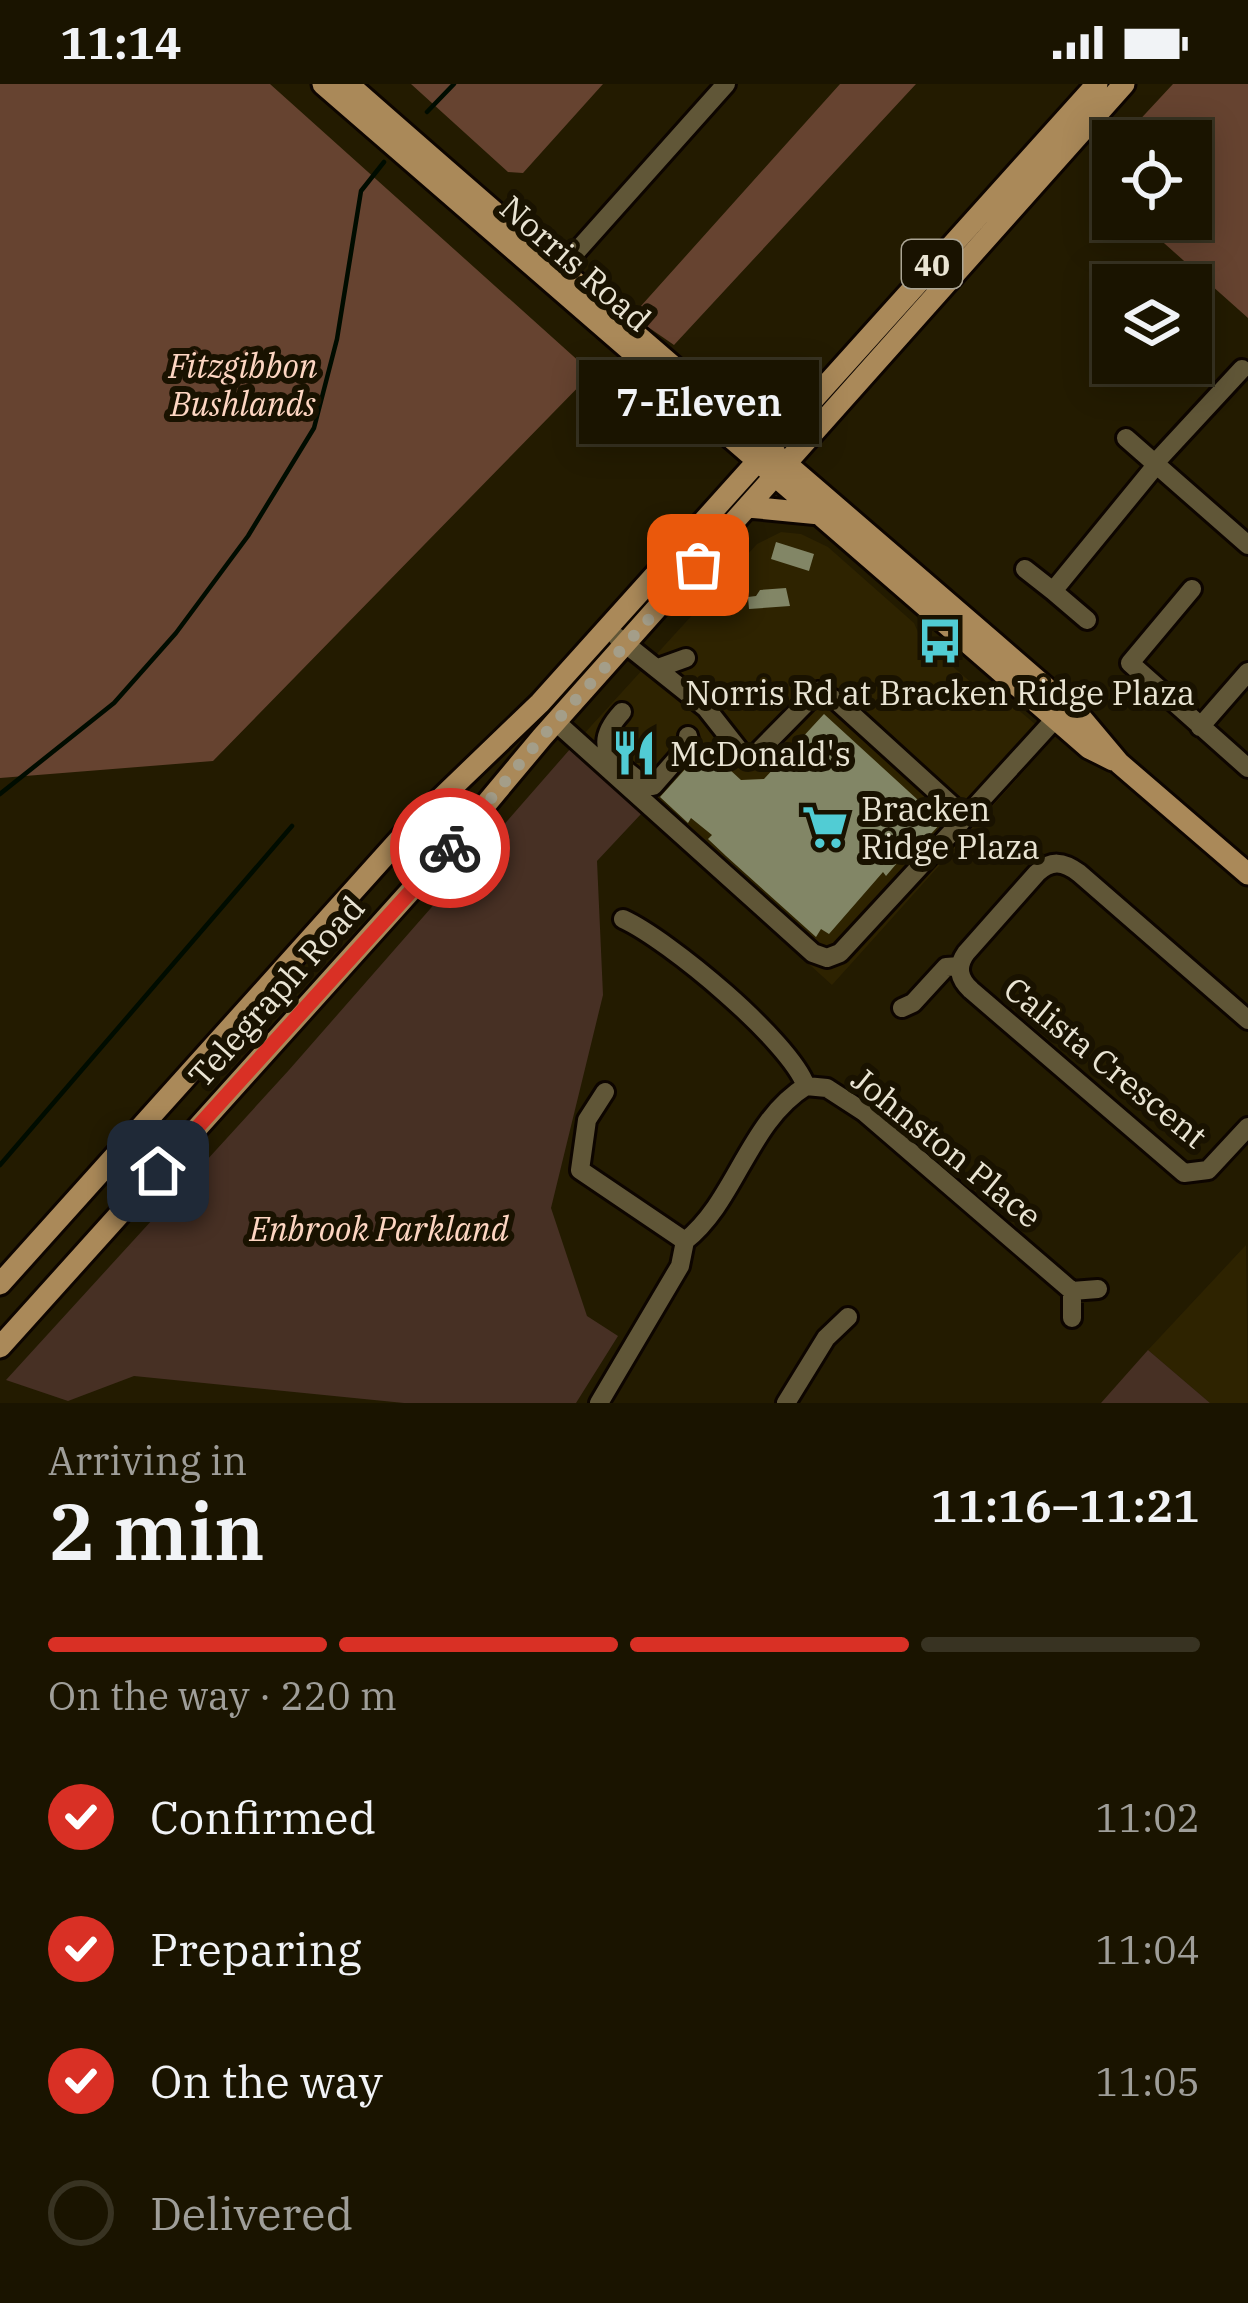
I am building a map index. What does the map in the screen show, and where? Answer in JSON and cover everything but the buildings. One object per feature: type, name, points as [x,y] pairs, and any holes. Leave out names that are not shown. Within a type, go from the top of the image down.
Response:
[{"type":"main road","name":"Norris Road","points":[[323,84],[781,469],[1061,712],[1089,748],[1119,763],[1248,874]]},
{"type":"main road","name":"Norris Road","points":[[349,84],[554,277]]},
{"type":"main road","name":"Telegraph Road","points":[[0,1283],[408,830],[510,734],[601,635],[1097,84]]},
{"type":"main road","name":"Telegraph Road","points":[[0,1347],[1124,84]]},
{"type":"main road","name":"Norris Road","points":[[781,469],[820,514],[1061,712]]},
{"type":"main road","points":[[748,507],[820,514]]},
{"type":"main road","points":[[320,929],[335,947],[358,949]]},
{"type":"main road","points":[[293,959],[319,959],[331,980]]},
{"type":"street","points":[[554,277],[726,84]]},
{"type":"street","points":[[1053,591],[1156,464],[1242,369]]},
{"type":"street","points":[[1126,438],[1248,545]]},
{"type":"street","points":[[1025,569],[1087,620]]},
{"type":"street","points":[[1192,589],[1130,663],[1248,768]]},
{"type":"street","points":[[601,635],[629,643],[661,667],[706,708],[743,754],[755,755],[818,691],[837,701],[958,811],[972,810]]},
{"type":"street","points":[[661,667],[686,658]]},
{"type":"street","points":[[1200,727],[1248,672]]},
{"type":"street","points":[[622,712],[605,730],[604,741],[608,753],[645,786],[653,786],[690,745],[688,736]]},
{"type":"street","points":[[556,722],[813,953],[827,958],[840,953],[1061,712]]},
{"type":"street","name":"Calista Crescent","points":[[1248,1020],[1078,872],[1060,863],[1037,873],[966,953],[960,966],[961,978],[971,990],[1184,1173],[1208,1170],[1248,1127]]},
{"type":"street","name":"Johnston Place","points":[[623,919],[655,934],[727,998],[794,1061],[806,1086],[827,1088],[864,1112],[1072,1291]]},
{"type":"street","points":[[902,1008],[913,1003],[946,967],[960,966]]},
{"type":"street","points":[[599,1403],[680,1267],[685,1241],[703,1226],[764,1129],[806,1086]]},
{"type":"street","points":[[604,1093],[587,1120],[580,1170],[685,1241]]},
{"type":"street","points":[[1072,1318],[1072,1291],[1097,1289]]},
{"type":"street","points":[[786,1403],[826,1338],[848,1317]]},
{"type":"shaded area","points":[[781,532],[801,534],[828,547],[981,691],[1010,703],[1053,739],[832,985],[571,748],[757,544]]},
{"type":"shaded area","points":[[1246,1245],[1248,1403],[1210,1403],[1148,1350]]},
{"type":"green space","name":"Fitzgibbon Bushlands","points":[[0,84],[270,84],[592,373],[213,761],[0,778]]},
{"type":"green space","points":[[411,84],[603,84],[523,173],[508,172]]},
{"type":"green space","points":[[840,84],[916,84],[674,345],[632,316]]},
{"type":"green space","points":[[1173,84],[1248,84],[1248,318],[1212,286],[1212,264],[1187,264],[1161,240],[1212,240],[1212,120],[1140,120]]},
{"type":"green space","name":"Enbrook Parkland","points":[[571,748],[641,814],[597,861],[603,995],[551,1208],[587,1316],[618,1336],[576,1403],[404,1403],[134,1376],[68,1401],[6,1380],[289,1070]]},
{"type":"green space","points":[[1148,1350],[1210,1403],[1101,1403]]},
{"type":"waterway","points":[[427,112],[454,84]]},
{"type":"waterway","points":[[0,794],[114,703],[176,633],[248,536],[314,428],[337,339],[361,191],[384,162]]},
{"type":"waterway","points":[[0,1165],[292,826]]},
{"type":"way so far","points":[[450,848],[542,737],[698,565]]},
{"type":"place","name":"7-Eleven","points":[[698,565]]},
{"type":"place","name":"Norris Rd at Bracken Ridge Plaza","points":[[940,641]]},
{"type":"place","name":"McDonald's","points":[[634,753]]},
{"type":"place","name":"Bracken Ridge Plaza","points":[[825,827]]},
{"type":"route","points":[[158,1171],[450,848]]}]
